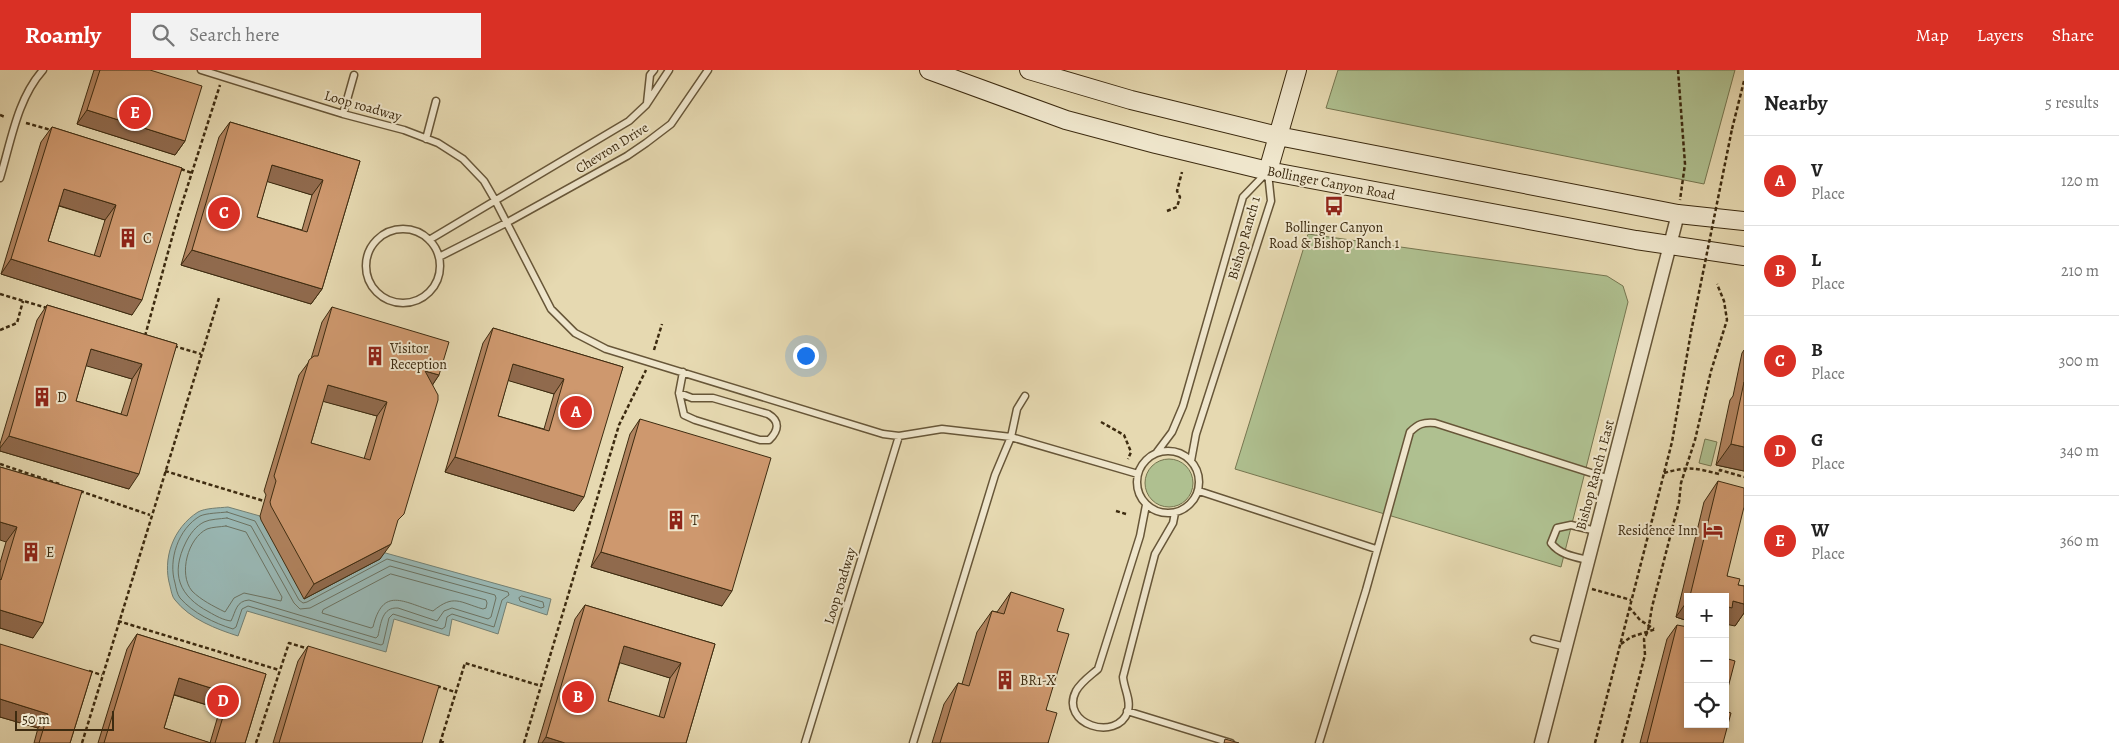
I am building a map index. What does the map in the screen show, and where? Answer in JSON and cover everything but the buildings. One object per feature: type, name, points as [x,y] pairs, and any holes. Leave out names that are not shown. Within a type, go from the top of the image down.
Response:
[{"type":"main road","name":"Bollinger Canyon Road","points":[[928,70],[1066,120],[1268,171],[1671,246],[1744,256]]},
{"type":"main road","points":[[1029,70],[1131,100],[1278,136],[1678,214],[1744,221]]},
{"type":"main road","points":[[1268,171],[1297,70]]},
{"type":"street","name":"Bishop Ranch 1 East","points":[[1541,743],[1678,214]]},
{"type":"lane","points":[[0,178],[25,96],[43,70]]},
{"type":"lane","name":"Loop roadway","points":[[201,70],[343,114],[404,130],[438,143],[463,159],[484,181],[508,222],[551,309],[575,333],[606,349],[883,434],[899,436],[942,429],[1011,436],[1138,474]]},
{"type":"lane","points":[[646,105],[650,75],[654,70]]},
{"type":"lane","name":"Chevron Drive","points":[[429,240],[629,121],[646,105],[669,70]]},
{"type":"lane","name":"Chevron Drive","points":[[440,257],[508,222],[627,156],[671,124],[708,70]]},
{"type":"lane","points":[[343,114],[354,75]]},
{"type":"lane","points":[[426,139],[436,101]]},
{"type":"lane","name":"Bishop Ranch 1","points":[[1157,452],[1172,432],[1183,406],[1244,197],[1268,171]]},
{"type":"lane","name":"Bishop Ranch 1","points":[[1191,460],[1196,434],[1270,201],[1268,171]]},
{"type":"lane","points":[[407,229],[419,232],[436,248],[440,257],[438,282],[420,300],[396,303],[384,298],[368,280],[366,267],[368,255],[374,244],[383,235],[394,230],[407,229]]},
{"type":"lane","points":[[679,393],[692,398],[713,398],[768,414],[774,418],[777,429],[769,440],[760,440],[684,415],[679,393],[684,372]]},
{"type":"lane","points":[[913,743],[994,475],[1011,436],[1017,409],[1025,396]]},
{"type":"lane","points":[[1319,743],[1366,590],[1410,432],[1417,424],[1424,422],[1435,423],[1610,479]]},
{"type":"lane","name":"Loop roadway","points":[[805,743],[899,436]]},
{"type":"lane","points":[[1172,451],[1183,454],[1191,460],[1199,473],[1199,491],[1190,505],[1175,513],[1162,513],[1146,505],[1137,487],[1138,474],[1144,461],[1157,452],[1172,451]]},
{"type":"lane","points":[[1199,491],[1376,549]]},
{"type":"lane","points":[[1146,505],[1140,536],[1098,669],[1082,683],[1073,699],[1073,707],[1078,717],[1090,728],[1099,730],[1117,724],[1123,720],[1128,711],[1128,696],[1124,688],[1123,677],[1155,554],[1173,524],[1175,513]]},
{"type":"lane","points":[[1588,560],[1556,549],[1552,543],[1553,534],[1557,528],[1564,525],[1596,531]]},
{"type":"lane","points":[[1534,639],[1566,647]]},
{"type":"lane","points":[[1128,711],[1231,743]]},
{"type":"path","points":[[1678,70],[1685,164],[1678,214]]},
{"type":"path","points":[[1595,743],[1672,442],[1691,332],[1732,129],[1744,82]]},
{"type":"path","points":[[154,340],[144,337],[220,85]]},
{"type":"path","points":[[0,115],[5,117]]},
{"type":"path","points":[[26,123],[58,133]]},
{"type":"path","points":[[173,167],[192,173]]},
{"type":"path","points":[[1167,211],[1177,207],[1180,197],[1177,191],[1182,172]]},
{"type":"path","points":[[1622,743],[1645,655],[1644,639],[1648,631],[1679,502],[1681,483],[1711,371],[1727,320],[1724,301],[1717,284]]},
{"type":"path","points":[[0,294],[51,309]]},
{"type":"path","points":[[82,743],[219,298]]},
{"type":"path","points":[[0,330],[17,323],[23,301]]},
{"type":"path","points":[[654,350],[662,324]]},
{"type":"path","points":[[173,346],[201,354]]},
{"type":"path","points":[[524,743],[619,425],[646,369]]},
{"type":"path","points":[[1101,422],[1124,435],[1131,452],[1128,459]]},
{"type":"path","points":[[0,464],[66,486]]},
{"type":"path","points":[[1664,473],[1695,467],[1719,474],[1720,470],[1744,477]]},
{"type":"path","points":[[165,471],[264,502]]},
{"type":"path","points":[[75,490],[151,515]]},
{"type":"path","points":[[1116,511],[1126,514]]},
{"type":"path","points":[[1581,587],[1631,600]]},
{"type":"path","points":[[1620,645],[1631,637],[1656,629],[1640,620],[1630,607]]},
{"type":"path","points":[[118,622],[280,670]]},
{"type":"path","points":[[256,743],[290,643],[317,651]]},
{"type":"path","points":[[446,743],[440,742],[465,663],[541,686]]},
{"type":"path","points":[[84,670],[102,675]]},
{"type":"path","points":[[437,686],[455,692]]},
{"type":"green space","points":[[1338,70],[1735,70],[1704,184],[1326,108]]},
{"type":"green space","points":[[1308,234],[1607,276],[1623,286],[1628,302],[1561,567],[1235,469]]},
{"type":"green space","points":[[1705,439],[1717,442],[1711,466],[1699,463]]},
{"type":"green space","points":[[1169,459],[1178,461],[1186,466],[1191,474],[1193,483],[1191,492],[1186,500],[1178,505],[1169,507],[1160,505],[1152,500],[1147,492],[1145,483],[1147,474],[1152,466],[1160,461]]},
{"type":"water","points":[[228,507],[260,516],[304,598],[382,552],[551,599],[547,615],[507,602],[498,634],[452,619],[449,636],[394,619],[386,652],[247,611],[238,636],[212,627],[181,607],[172,595],[167,565],[176,535],[189,519],[201,511]]},
{"type":"place","name":"W","points":[[135,113]]},
{"type":"place","name":"Bollinger Canyon Road & Bishop Ranch 1","points":[[1334,206]]},
{"type":"place","name":"B","points":[[224,213]]},
{"type":"place","name":"C","points":[[128,238]]},
{"type":"place","name":"Visitor Reception","points":[[375,356]]},
{"type":"place","name":"D","points":[[42,397]]},
{"type":"place","name":"V","points":[[576,412]]},
{"type":"place","name":"T","points":[[676,520]]},
{"type":"place","name":"Residence Inn","points":[[1713,530]]},
{"type":"place","name":"E","points":[[31,552]]},
{"type":"place","name":"BR1-X","points":[[1005,680]]},
{"type":"place","name":"L","points":[[578,697]]},
{"type":"place","name":"G","points":[[223,701]]}]
